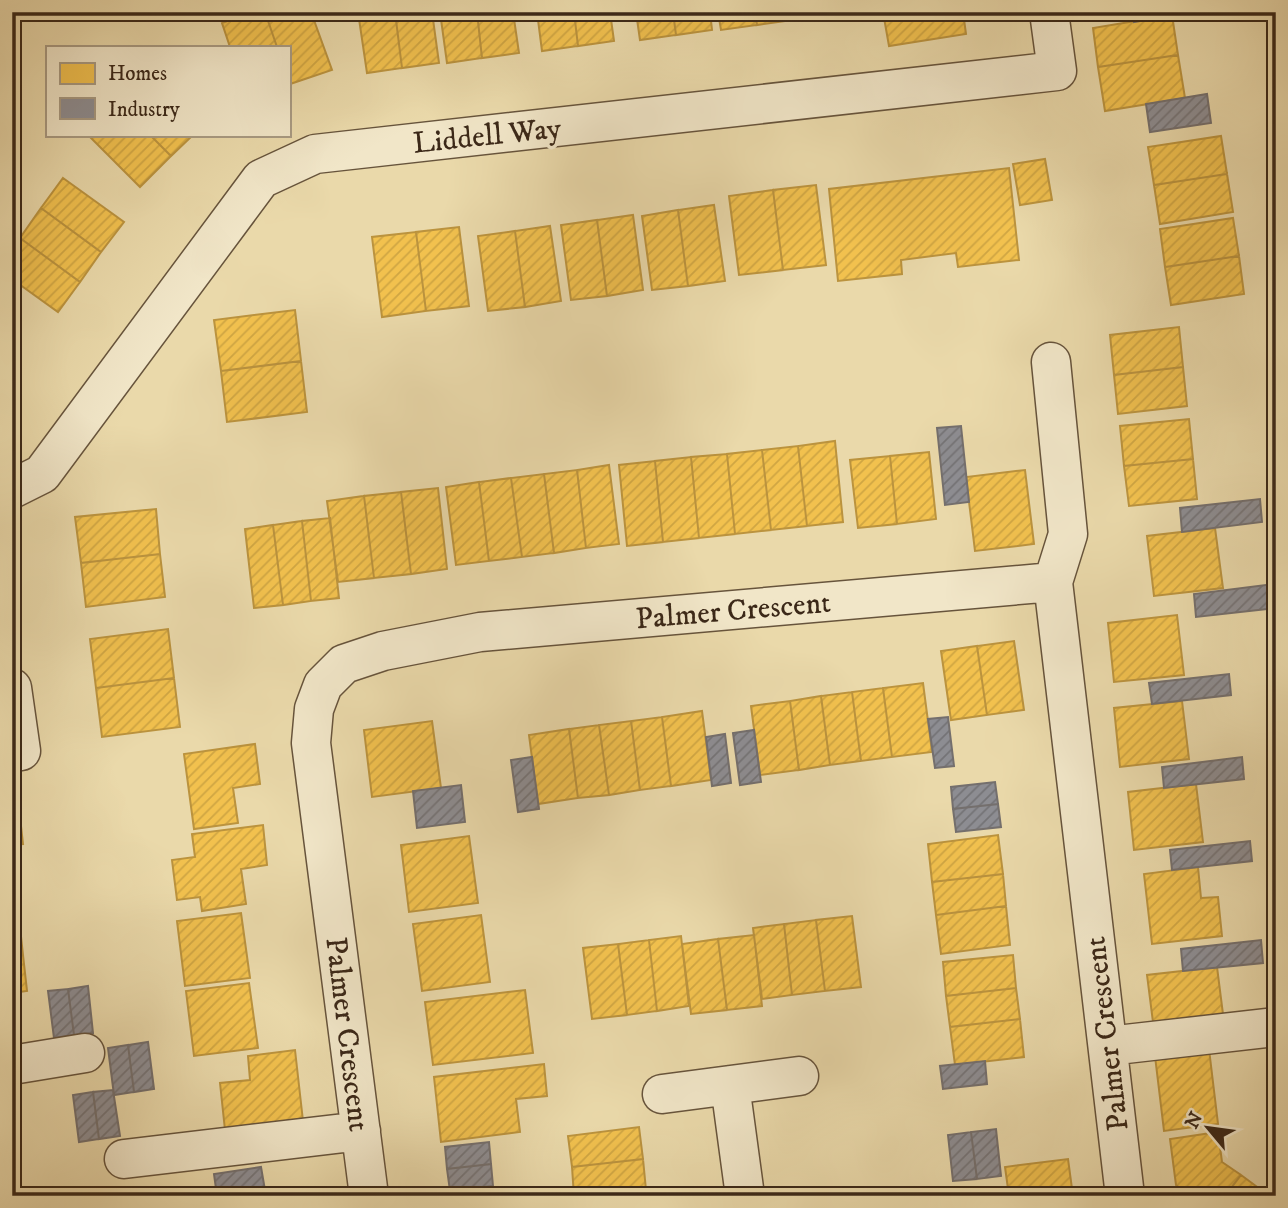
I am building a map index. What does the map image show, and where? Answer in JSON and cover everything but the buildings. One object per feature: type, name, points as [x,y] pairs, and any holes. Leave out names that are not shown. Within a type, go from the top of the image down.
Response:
[{"type":"street","name":"Liddell Way","points":[[12,489],[42,474],[261,179],[315,154],[1057,71],[1049,12]]},
{"type":"street","points":[[1051,362],[1068,534],[1054,582]]},
{"type":"street","name":"Palmer Crescent","points":[[369,1196],[311,743],[314,709],[323,685],[344,664],[383,652],[480,632],[1054,582],[1125,1196]]},
{"type":"street","points":[[12,688],[21,751]]},
{"type":"street","points":[[1108,1046],[1276,1027]]},
{"type":"street","points":[[12,1065],[85,1053]]},
{"type":"street","points":[[662,1094],[799,1076]]},
{"type":"street","points":[[730,1085],[745,1196]]},
{"type":"street","points":[[124,1158],[360,1131]]}]
